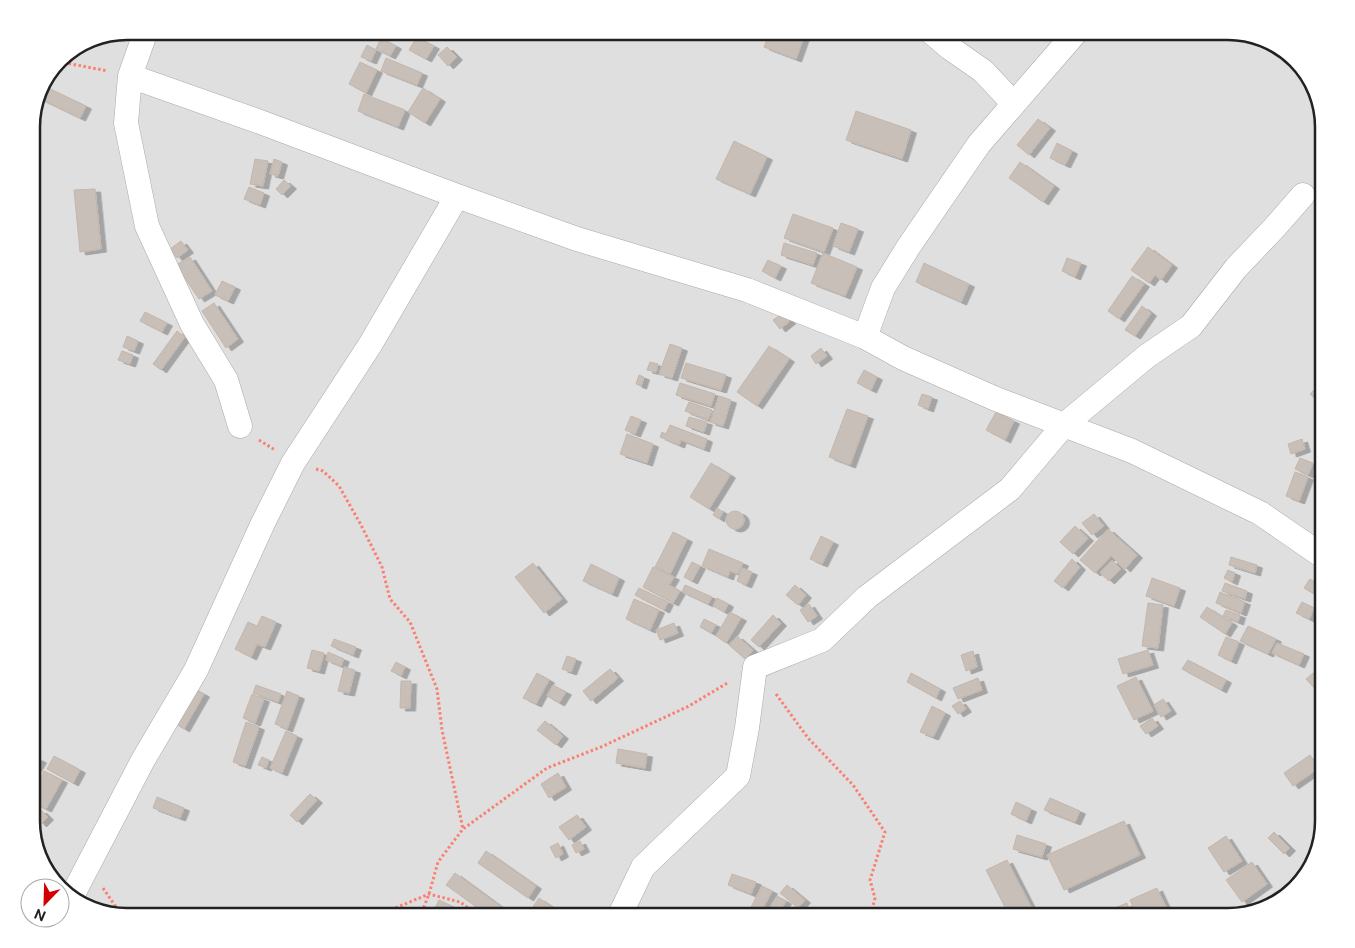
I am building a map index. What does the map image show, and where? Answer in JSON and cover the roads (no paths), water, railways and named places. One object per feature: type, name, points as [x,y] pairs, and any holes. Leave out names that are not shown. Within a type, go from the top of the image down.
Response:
[{"type":"street","points":[[143,40],[130,76],[126,123],[147,226],[192,324],[226,380],[240,426]]},
{"type":"street","points":[[941,40],[983,71],[1014,104]]},
{"type":"street","points":[[865,337],[883,288],[909,246],[979,144],[1068,40]]},
{"type":"street","points":[[130,76],[577,239],[747,290],[865,337],[903,358],[996,399],[1132,451],[1260,513],[1315,551]]},
{"type":"street","points":[[623,908],[643,867],[738,776],[756,667],[822,640],[867,598],[1010,489],[1064,425],[1146,356],[1191,326],[1236,268],[1303,195]]},
{"type":"street","points":[[75,890],[144,760],[196,670],[263,523],[293,463],[370,345],[457,196]]}]
